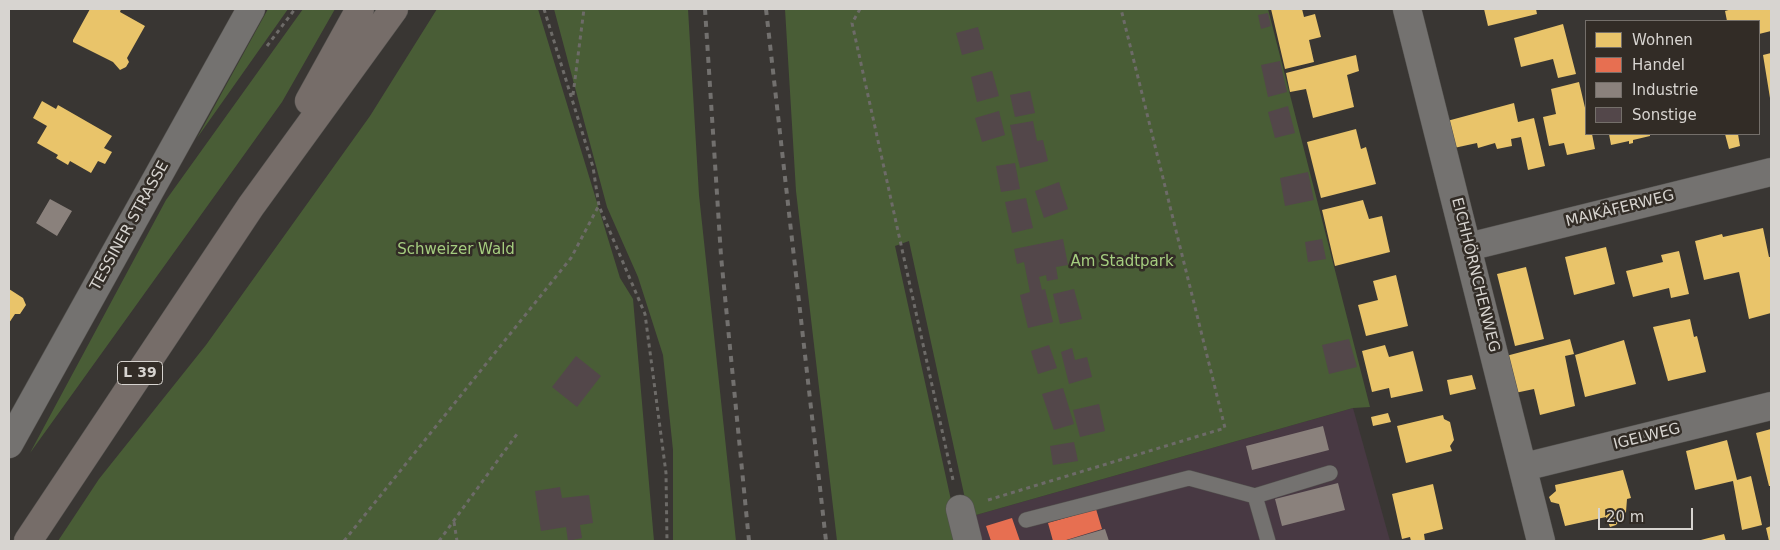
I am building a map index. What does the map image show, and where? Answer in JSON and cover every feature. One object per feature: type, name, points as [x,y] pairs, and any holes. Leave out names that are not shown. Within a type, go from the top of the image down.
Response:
[{"type":"main road","name":"L 39","points":[[252,206],[360,9]]},
{"type":"main road","name":"L 39","points":[[28,541],[252,206],[394,9]]},
{"type":"street","name":"TESSINER STRASSE","points":[[9,444],[251,9]]},
{"type":"street","name":"EICHHÖRNCHENWEG","points":[[1407,9],[1524,467],[1541,541]]},
{"type":"street","name":"MAIKÄFERWEG","points":[[1468,247],[1771,172]]},
{"type":"street","name":"IGELWEG","points":[[1524,467],[1771,406]]},
{"type":"street","points":[[960,509],[968,541]]},
{"type":"lane","points":[[1026,520],[1189,478],[1255,496],[1330,474]]},
{"type":"lane","points":[[1255,496],[1268,541]]},
{"type":"path","points":[[544,9],[593,167],[599,206],[645,314],[666,473],[667,541]]},
{"type":"path","points":[[573,98],[584,9]]},
{"type":"path","points":[[860,9],[852,23],[960,509],[1225,428],[1121,9]]},
{"type":"path","points":[[344,541],[571,258],[599,206]]},
{"type":"path","points":[[439,541],[517,434]]},
{"type":"path","points":[[454,522],[457,541]]},
{"type":"shaded area","points":[[1353,408],[1390,541],[975,541],[969,517]]},
{"type":"green space","points":[[268,9],[288,9],[197,138]]},
{"type":"green space","points":[[303,9],[335,9],[282,102],[30,453],[166,200]]},
{"type":"green space","name":"Schweizer Wald","points":[[437,9],[538,9],[620,278],[633,299],[654,541],[58,541],[99,479],[206,345],[370,116]]},
{"type":"green space","points":[[554,9],[688,9],[699,195],[736,541],[673,541],[673,450],[663,355],[638,277],[607,207]]},
{"type":"green space","name":"Am Stadtpark","points":[[785,9],[1268,9],[1370,407],[1353,408],[969,517],[909,241],[895,246],[960,541],[837,541],[796,191]]},
{"type":"building: Wohnen","points":[[90,9],[121,9],[120,12],[145,26],[127,58],[129,62],[126,67],[120,70],[113,62],[73,42]]},
{"type":"building: Wohnen","points":[[1271,9],[1302,9],[1304,17],[1315,14],[1321,37],[1309,40],[1314,62],[1285,69]]},
{"type":"building: Wohnen","points":[[1484,9],[1536,9],[1537,14],[1488,26]]},
{"type":"building: Wohnen","points":[[1732,9],[1771,9],[1771,31],[1760,34],[1760,20],[1727,20],[1725,11]]},
{"type":"building: Wohnen","points":[[1563,24],[1576,74],[1558,78],[1553,59],[1521,67],[1514,38]]},
{"type":"building: Wohnen","points":[[1771,53],[1771,98],[1770,98],[1763,55]]},
{"type":"building: Wohnen","points":[[1356,55],[1359,71],[1347,75],[1354,107],[1313,118],[1306,89],[1290,92],[1286,73]]},
{"type":"building: Wohnen","points":[[1579,82],[1585,108],[1585,135],[1592,135],[1595,149],[1567,155],[1564,143],[1549,146],[1543,117],[1556,114],[1551,89]]},
{"type":"building: Wohnen","points":[[42,101],[56,109],[58,105],[112,136],[104,148],[112,152],[105,164],[98,161],[91,173],[70,161],[68,165],[56,158],[58,155],[37,143],[47,126],[33,118]]},
{"type":"building: Wohnen","points":[[1514,103],[1518,122],[1534,118],[1545,166],[1528,170],[1521,137],[1511,139],[1512,146],[1497,149],[1495,143],[1478,148],[1477,143],[1454,148],[1447,121]]},
{"type":"building: Wohnen","points":[[1356,129],[1361,149],[1366,147],[1376,184],[1321,198],[1307,142]]},
{"type":"building: Wohnen","points":[[1609,135],[1650,135],[1633,140],[1633,143],[1629,144],[1629,141],[1611,145]]},
{"type":"building: Wohnen","points":[[1725,135],[1738,135],[1740,146],[1729,149]]},
{"type":"building: Wohnen","points":[[1363,200],[1369,219],[1382,216],[1390,252],[1335,266],[1322,210]]},
{"type":"building: Wohnen","points":[[1763,228],[1769,257],[1771,257],[1771,313],[1749,319],[1739,272],[1704,280],[1695,241],[1722,234],[1723,237]]},
{"type":"building: Wohnen","points":[[1606,247],[1615,284],[1574,295],[1565,257]]},
{"type":"building: Wohnen","points":[[1679,251],[1689,294],[1671,298],[1669,288],[1633,297],[1626,271],[1663,262],[1661,255]]},
{"type":"building: Wohnen","points":[[1526,267],[1544,339],[1515,346],[1497,274]]},
{"type":"building: Wohnen","points":[[1396,275],[1408,326],[1366,336],[1358,305],[1378,300],[1373,281]]},
{"type":"building: Wohnen","points":[[9,289],[23,298],[26,305],[20,314],[15,314],[9,323]]},
{"type":"building: Wohnen","points":[[1690,319],[1694,337],[1697,336],[1706,372],[1668,381],[1653,327]]},
{"type":"building: Wohnen","points":[[1570,339],[1574,354],[1565,356],[1575,406],[1540,415],[1534,389],[1515,393],[1506,356]]},
{"type":"building: Wohnen","points":[[1624,340],[1636,384],[1585,397],[1575,355]]},
{"type":"building: Wohnen","points":[[1385,345],[1389,357],[1413,351],[1423,391],[1391,398],[1389,388],[1372,392],[1362,351]]},
{"type":"building: Wohnen","points":[[1472,375],[1476,389],[1450,395],[1447,380]]},
{"type":"building: Wohnen","points":[[1388,413],[1391,422],[1373,426],[1371,417]]},
{"type":"building: Wohnen","points":[[1443,415],[1444,419],[1450,422],[1454,440],[1450,446],[1452,451],[1406,463],[1397,426]]},
{"type":"building: Wohnen","points":[[1771,429],[1771,486],[1769,486],[1756,433]]},
{"type":"building: Wohnen","points":[[1727,440],[1737,480],[1751,476],[1762,525],[1742,530],[1733,481],[1695,490],[1686,451]]},
{"type":"building: Wohnen","points":[[1623,470],[1631,498],[1627,499],[1626,512],[1616,525],[1610,527],[1606,517],[1565,526],[1559,504],[1551,502],[1549,497],[1556,491],[1555,485]]},
{"type":"building: Wohnen","points":[[1433,484],[1443,529],[1424,534],[1425,541],[1411,541],[1410,537],[1402,539],[1392,494]]},
{"type":"building: Wohnen","points":[[1771,526],[1771,541],[1769,541],[1766,528]]},
{"type":"building: Wohnen","points":[[1724,534],[1726,541],[1697,541]]},
{"type":"building: Handel","points":[[1096,509],[1102,529],[1063,541],[1053,541],[1048,523]]},
{"type":"building: Handel","points":[[1012,518],[1020,541],[991,541],[986,526]]},
{"type":"building: Industrie","points":[[50,199],[72,211],[57,236],[36,223]]},
{"type":"building: Industrie","points":[[1323,426],[1329,450],[1252,470],[1246,446]]},
{"type":"building: Industrie","points":[[1338,483],[1345,510],[1282,526],[1275,499]]},
{"type":"building: Industrie","points":[[1105,529],[1109,541],[1064,541]]},
{"type":"building: Sonstige","points":[[1268,13],[1271,26],[1261,29],[1258,15]]},
{"type":"building: Sonstige","points":[[978,27],[984,49],[962,55],[956,33]]},
{"type":"building: Sonstige","points":[[1280,61],[1287,92],[1268,97],[1261,65]]},
{"type":"building: Sonstige","points":[[992,71],[999,96],[977,102],[971,77]]},
{"type":"building: Sonstige","points":[[1030,91],[1035,113],[1015,117],[1010,95]]},
{"type":"building: Sonstige","points":[[1288,106],[1295,133],[1275,138],[1268,112]]},
{"type":"building: Sonstige","points":[[999,111],[1005,135],[982,142],[975,118]]},
{"type":"building: Sonstige","points":[[1033,121],[1037,141],[1043,140],[1048,161],[1020,168],[1010,125]]},
{"type":"building: Sonstige","points":[[1015,163],[1020,189],[1001,192],[996,166]]},
{"type":"building: Sonstige","points":[[1308,172],[1314,200],[1285,206],[1280,178]]},
{"type":"building: Sonstige","points":[[1059,182],[1068,209],[1044,218],[1035,191]]},
{"type":"building: Sonstige","points":[[1026,198],[1033,228],[1012,233],[1005,202]]},
{"type":"building: Sonstige","points":[[1063,239],[1068,265],[1056,267],[1058,279],[1047,281],[1046,275],[1039,277],[1042,290],[1045,289],[1053,322],[1028,328],[1020,295],[1030,292],[1024,262],[1017,264],[1014,249]]},
{"type":"building: Sonstige","points":[[1322,239],[1326,259],[1308,262],[1305,242]]},
{"type":"building: Sonstige","points":[[1074,289],[1082,319],[1060,324],[1053,294]]},
{"type":"building: Sonstige","points":[[1349,339],[1357,367],[1329,374],[1322,345]]},
{"type":"building: Sonstige","points":[[1049,345],[1057,368],[1038,374],[1031,351]]},
{"type":"building: Sonstige","points":[[1072,348],[1075,360],[1087,357],[1092,377],[1069,384],[1061,352]]},
{"type":"building: Sonstige","points":[[576,356],[601,376],[577,407],[552,387]]},
{"type":"building: Sonstige","points":[[1063,388],[1074,424],[1054,430],[1042,394]]},
{"type":"building: Sonstige","points":[[1099,404],[1105,431],[1080,437],[1073,410]]},
{"type":"building: Sonstige","points":[[1074,442],[1078,461],[1053,465],[1050,446]]},
{"type":"building: Sonstige","points":[[560,487],[562,498],[589,495],[593,523],[580,525],[582,538],[568,541],[566,527],[541,531],[535,491]]},
{"type":"railway","points":[[705,9],[721,256],[749,541]]},
{"type":"railway","points":[[766,9],[826,541]]}]
